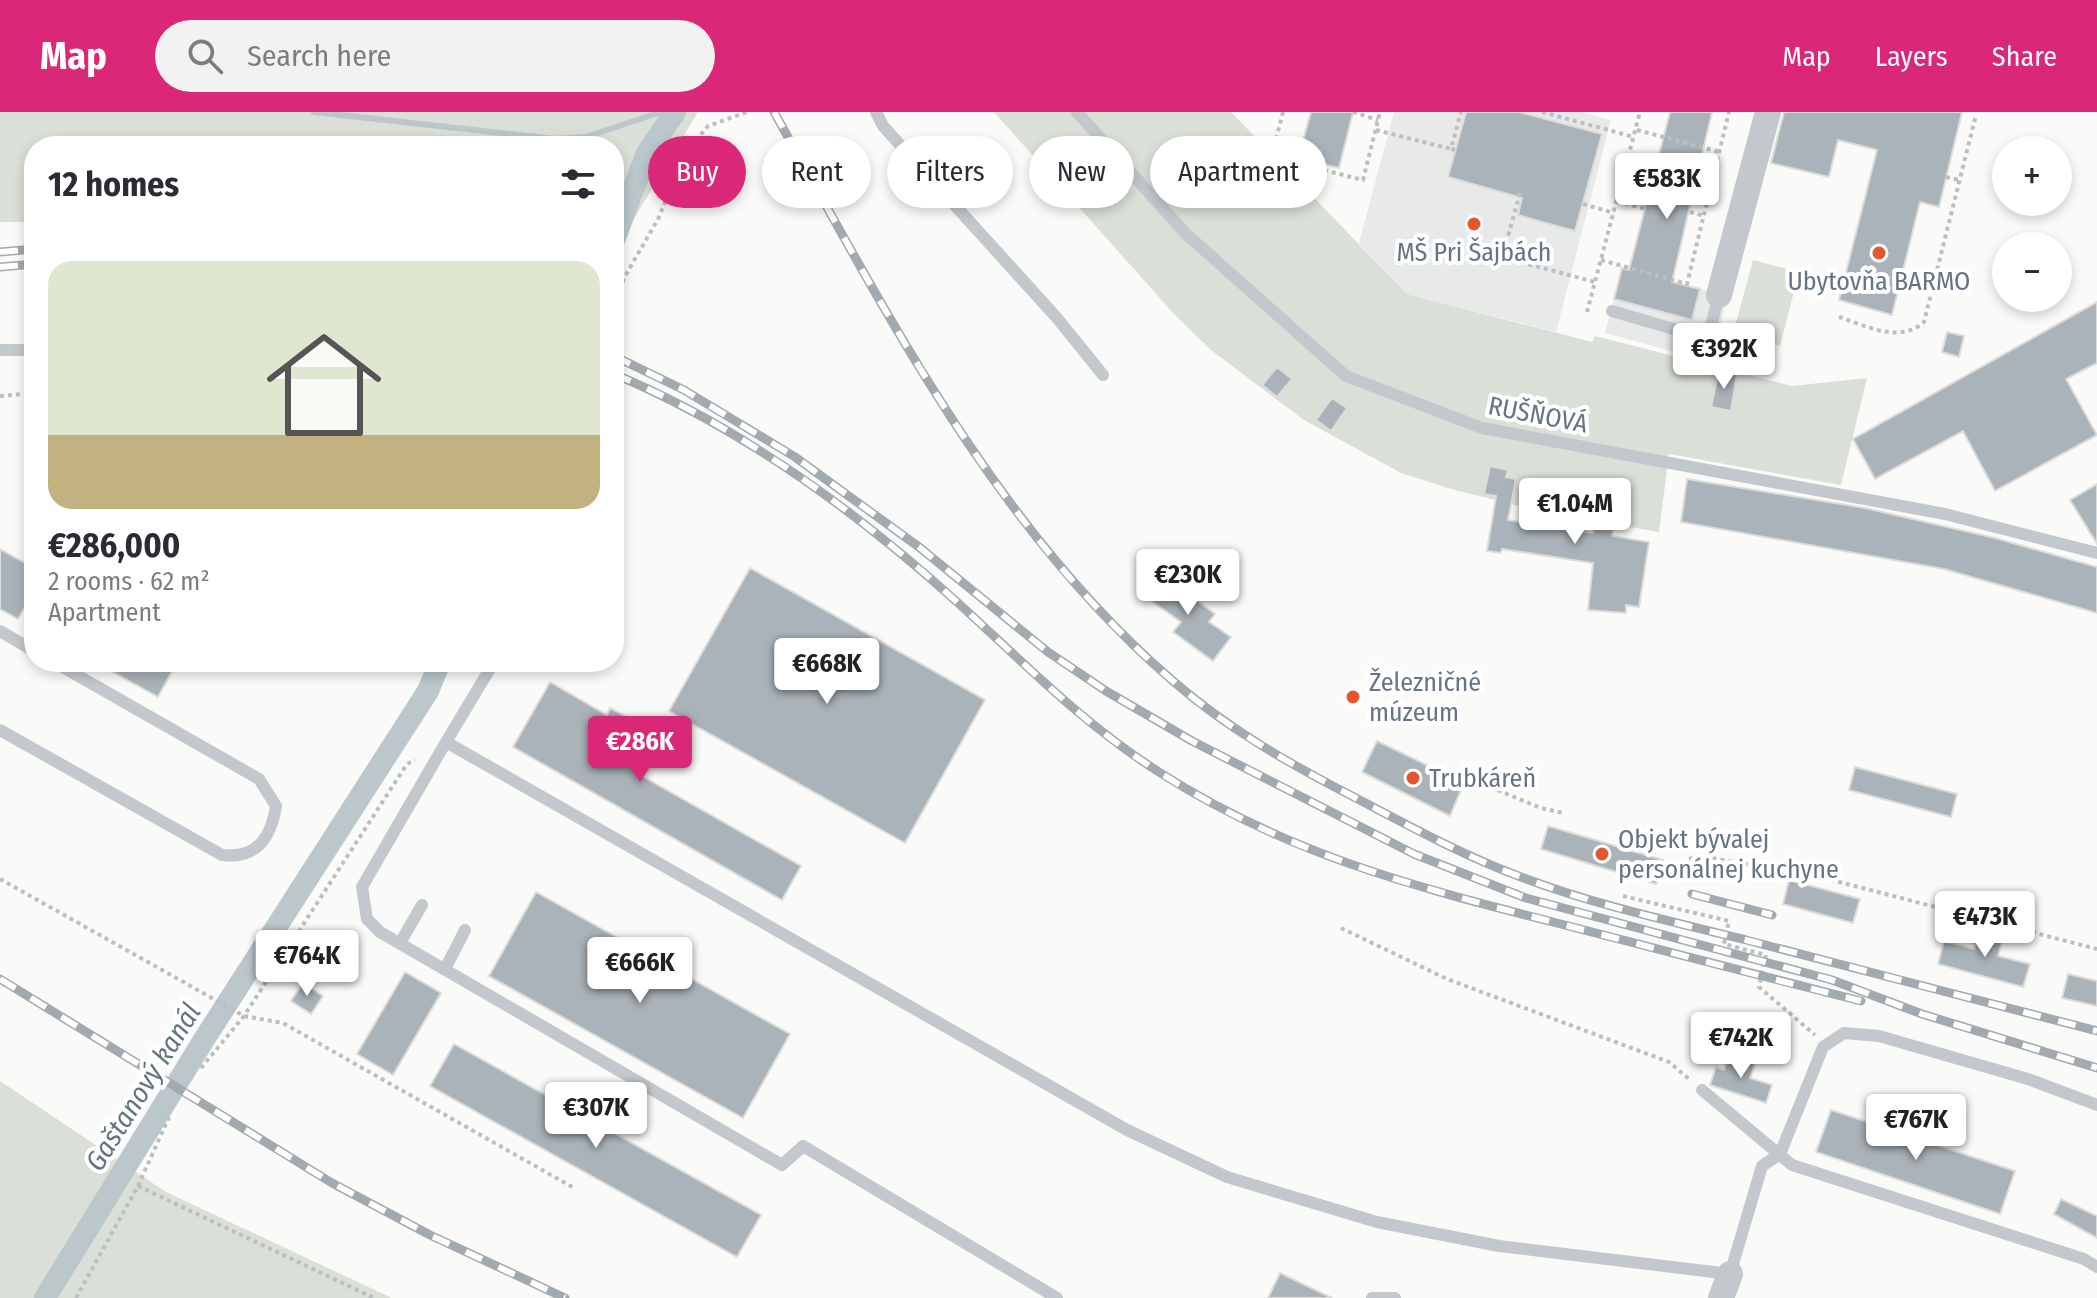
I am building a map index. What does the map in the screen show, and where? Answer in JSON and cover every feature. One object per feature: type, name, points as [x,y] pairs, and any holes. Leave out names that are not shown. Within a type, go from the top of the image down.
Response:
[{"type":"street","points":[[1719,295],[1768,112]]},
{"type":"lane","points":[[876,112],[883,126],[1047,307],[1103,375]]},
{"type":"lane","name":"RUŠŇOVÁ","points":[[1077,112],[1185,233],[1346,376],[1482,428],[1945,514],[2097,553]]},
{"type":"lane","points":[[1612,311],[1708,339],[1719,295]]},
{"type":"lane","points":[[0,350],[24,350]]},
{"type":"lane","points":[[0,631],[24,645]]},
{"type":"lane","points":[[0,730],[222,855],[247,854],[267,838],[276,806],[259,779],[72,672]]},
{"type":"lane","points":[[488,672],[362,887],[367,919],[380,932],[782,1165],[803,1146],[1057,1298]]},
{"type":"lane","points":[[445,744],[1101,1116],[1227,1177],[1377,1222],[1726,1286],[1762,1166],[1780,1154],[1816,1060],[1828,1042],[1844,1033],[1879,1036],[2028,1079],[2097,1105]]},
{"type":"lane","points":[[400,943],[422,905]]},
{"type":"lane","points":[[445,969],[465,930]]},
{"type":"lane","points":[[1702,1090],[1792,1165],[2084,1259],[2097,1267]]},
{"type":"lane","points":[[1372,1298],[1395,1298]]},
{"type":"path","points":[[624,278],[658,219],[686,152],[708,126],[747,112]]},
{"type":"path","points":[[1283,112],[1276,139],[1296,163],[1363,180],[1380,112]]},
{"type":"path","points":[[1353,112],[1378,120]]},
{"type":"path","points":[[1376,130],[1453,150],[1461,112]]},
{"type":"path","points":[[1542,112],[1634,137]]},
{"type":"path","points":[[1587,312],[1640,112]]},
{"type":"path","points":[[1601,260],[1687,284],[1729,112]]},
{"type":"path","points":[[1839,317],[1896,334],[1915,330],[1924,322],[1976,115]]},
{"type":"path","points":[[1636,130],[1720,152]]},
{"type":"path","points":[[1946,177],[1960,181]]},
{"type":"path","points":[[1520,193],[1504,251],[1524,263],[1595,282]]},
{"type":"path","points":[[1617,201],[1645,209]]},
{"type":"path","points":[[1583,204],[1614,213]]},
{"type":"path","points":[[1690,212],[1704,216]]},
{"type":"path","points":[[0,396],[24,394]]},
{"type":"path","points":[[201,1068],[244,1016],[407,764],[445,744]]},
{"type":"path","points":[[1468,778],[1541,808],[1563,813]]},
{"type":"path","points":[[1689,859],[1700,856],[1824,878],[2097,949]]},
{"type":"path","points":[[0,879],[244,1016],[283,1023],[574,1188]]},
{"type":"path","points":[[1623,896],[1729,921],[1724,944],[1766,955],[1759,987],[1828,1042]]},
{"type":"path","points":[[1341,928],[1447,979],[1669,1062],[1702,1090]]},
{"type":"path","points":[[76,1298],[138,1186],[169,1117]]},
{"type":"path","points":[[138,1186],[374,1298]]},
{"type":"shaded area","points":[[0,112],[698,112],[684,136],[648,136],[648,195],[624,235],[624,136],[24,136],[24,222],[0,222]]},
{"type":"shaded area","points":[[994,112],[1231,112],[1254,136],[1150,136],[1150,208],[1324,208],[1407,294],[1592,342],[1595,336],[1792,386],[1867,378],[1841,485],[1669,454],[1659,532],[1539,511],[1401,473],[1304,420],[1211,350],[1175,315],[1080,208],[1134,208],[1134,136],[1029,136],[1029,151]]},
{"type":"shaded area","name":"MŠ Pri Šajbách","points":[[1394,112],[1583,112],[1611,120],[1556,332],[1407,294],[1359,243]]},
{"type":"shaded area","points":[[1753,260],[1799,272],[1780,346],[1733,334]]},
{"type":"shaded area","points":[[1700,289],[1727,297],[1712,362],[1605,333],[1614,299],[1691,319]]},
{"type":"shaded area","points":[[0,1081],[166,1192],[392,1298],[0,1298]]},
{"type":"building","points":[[1311,112],[1353,112],[1339,168],[1327,165],[1327,136],[1304,136]]},
{"type":"building","points":[[1466,112],[1519,112],[1602,134],[1575,231],[1518,215],[1522,198],[1448,177]]},
{"type":"building","points":[[1670,112],[1712,112],[1672,282],[1700,289],[1692,320],[1614,299],[1622,268],[1629,270]]},
{"type":"building","name":"Ubytovňa BARMO","points":[[1784,112],[1962,112],[1939,207],[1920,202],[1892,315],[1839,300],[1877,150],[1838,140],[1829,177],[1771,163]]},
{"type":"building","points":[[2097,302],[2097,363],[2066,379],[2097,435],[1995,491],[1963,431],[1875,479],[1853,439]]},
{"type":"building","points":[[1947,332],[1964,336],[1959,357],[1942,352]]},
{"type":"building","points":[[1277,367],[1292,379],[1277,397],[1262,385]]},
{"type":"building","points":[[1719,370],[1737,374],[1731,411],[1711,407]]},
{"type":"building","points":[[1332,398],[1347,408],[1331,431],[1316,420]]},
{"type":"building","points":[[1490,466],[1508,470],[1506,477],[1516,479],[1508,520],[1593,533],[1599,491],[1619,494],[1612,536],[1649,542],[1639,607],[1626,605],[1626,613],[1588,610],[1593,563],[1502,549],[1501,553],[1487,551],[1496,496],[1484,494]]},
{"type":"building","points":[[1687,479],[1865,508],[1995,538],[2097,567],[2097,613],[1944,569],[1681,522]]},
{"type":"building","points":[[2097,484],[2097,544],[2070,500]]},
{"type":"building","points":[[0,549],[24,562],[24,608],[18,619],[0,609]]},
{"type":"building","points":[[750,568],[985,700],[905,843],[669,711]]},
{"type":"building","points":[[1159,573],[1215,614],[1209,622],[1231,637],[1213,661],[1173,632],[1181,622],[1143,595]]},
{"type":"building","points":[[113,672],[172,672],[158,697]]},
{"type":"building","points":[[550,682],[607,715],[610,708],[664,738],[642,776],[801,866],[782,900],[513,747]]},
{"type":"building","name":"Trubkáreň","points":[[1377,741],[1464,783],[1450,816],[1362,772]]},
{"type":"building","points":[[1855,767],[1957,794],[1951,817],[1849,790]]},
{"type":"building","name":"Objekt bývalej personálnej kuchyne","points":[[1548,826],[1663,860],[1656,884],[1541,849]]},
{"type":"building","points":[[1789,880],[1860,899],[1853,923],[1783,904]]},
{"type":"building","points":[[536,892],[790,1034],[743,1118],[489,976]]},
{"type":"building","points":[[1979,928],[2004,934],[1998,956],[2030,964],[2023,987],[1938,964],[1944,941],[1974,949]]},
{"type":"building","points":[[405,972],[441,993],[393,1075],[357,1054]]},
{"type":"building","points":[[2068,974],[2097,981],[2097,1006],[2062,998]]},
{"type":"building","points":[[303,983],[323,996],[311,1014],[291,1001]]},
{"type":"building","points":[[454,1044],[761,1215],[737,1257],[430,1086]]},
{"type":"building","points":[[1729,1055],[1755,1064],[1750,1078],[1772,1085],[1766,1103],[1710,1085],[1716,1067],[1724,1070]]},
{"type":"building","points":[[1831,1110],[2015,1171],[2000,1214],[1816,1152]]},
{"type":"building","points":[[2061,1199],[2097,1216],[2097,1238],[2054,1214]]},
{"type":"building","points":[[1280,1273],[1332,1298],[1268,1298]]},
{"type":"waterway","points":[[314,112],[527,136]]},
{"type":"waterway","points":[[589,136],[661,112]]},
{"type":"waterway","name":"Gaštanový kanál","points":[[624,214],[647,153],[675,112]]},
{"type":"waterway","name":"Gaštanový kanál","points":[[45,1298],[205,1038],[428,691],[436,672]]},
{"type":"railway","points":[[774,112],[903,340],[999,487],[1052,556],[1110,621],[1173,681],[1236,729],[1305,771],[1414,829],[1477,859],[1549,887],[2097,1031]]},
{"type":"railway","points":[[0,252],[24,250]]},
{"type":"railway","points":[[0,267],[24,265]]},
{"type":"railway","points":[[624,361],[684,390],[795,457],[919,547],[1048,652],[1106,691],[1192,741],[1414,854],[1526,898],[1832,980],[1922,1014],[2097,1068]]},
{"type":"railway","points":[[624,378],[752,445],[838,504],[918,568],[1054,692],[1105,734],[1207,801],[1303,846],[1401,881],[1861,1001]]},
{"type":"railway","points":[[1692,894],[1772,915]]},
{"type":"railway","points":[[0,979],[332,1183],[430,1235],[565,1298]]},
{"type":"place","name":"MŠ Pri Šajbách","points":[[1474,224]]},
{"type":"place","name":"Ubytovňa BARMO","points":[[1879,253]]},
{"type":"place","name":"Železničné múzeum","points":[[1353,697]]},
{"type":"place","name":"Trubkáreň","points":[[1413,778]]},
{"type":"place","name":"Objekt bývalej personálnej kuchyne","points":[[1602,854]]}]
